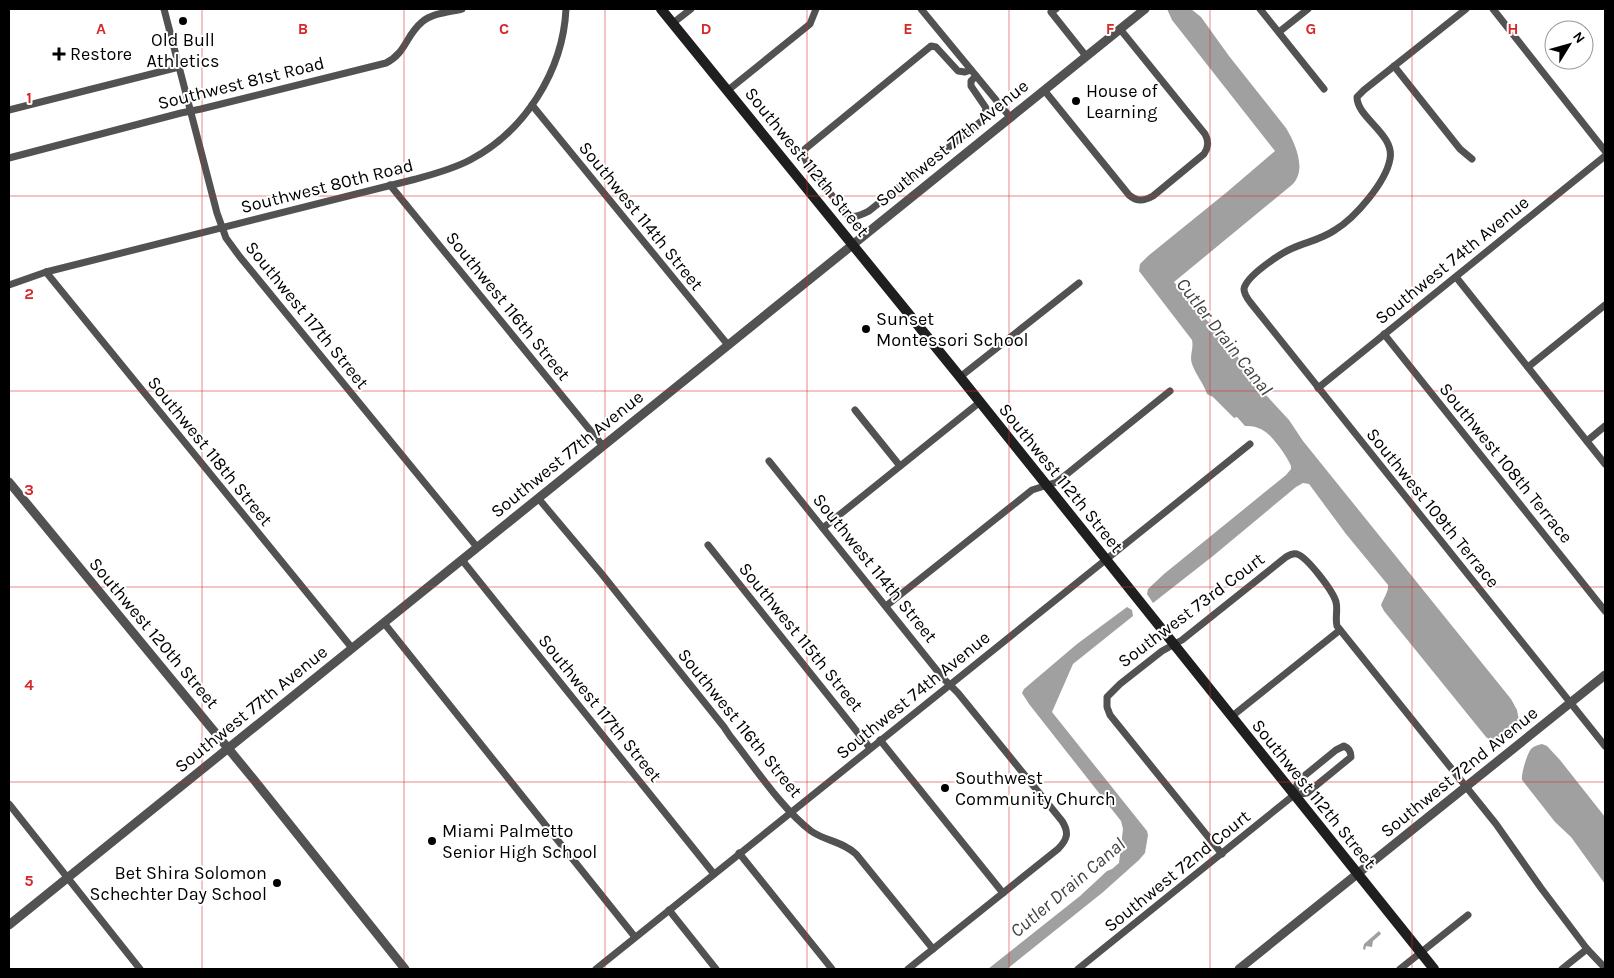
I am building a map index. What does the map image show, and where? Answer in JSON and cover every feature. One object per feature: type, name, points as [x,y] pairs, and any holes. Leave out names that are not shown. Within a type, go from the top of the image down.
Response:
[{"type":"main road","name":"Southwest 112th Street","points":[[661,9],[960,377],[1434,969]]},
{"type":"street","name":"Southwest 117th Street","points":[[164,9],[226,238],[477,547]]},
{"type":"street","name":"Southwest 81st Road","points":[[9,158],[386,63],[400,54],[422,22],[435,16],[462,9]]},
{"type":"street","name":"Southwest 80th Road","points":[[9,285],[46,272],[442,172],[472,159],[502,138],[532,106],[556,60],[564,28],[566,9]]},
{"type":"street","points":[[673,23],[690,9]]},
{"type":"street","points":[[727,91],[810,24],[816,9]]},
{"type":"street","points":[[921,9],[1010,117]]},
{"type":"street","name":"Southwest 77th Avenue","points":[[9,925],[1145,9]]},
{"type":"street","points":[[1260,9],[1324,89]]},
{"type":"street","points":[[1279,32],[1308,9]]},
{"type":"street","points":[[1466,9],[1394,66],[1460,149],[1472,159]]},
{"type":"street","points":[[1493,9],[1605,151]]},
{"type":"street","points":[[1053,11],[1086,56]]},
{"type":"street","points":[[1044,90],[1129,195],[1140,201],[1153,196],[1202,156],[1208,148],[1208,142],[1205,134],[1120,29]]},
{"type":"street","points":[[936,46],[958,71],[974,73],[971,82],[972,88],[986,108],[984,119],[869,211],[858,216],[846,214],[805,160],[803,152],[805,149],[929,47],[936,46]]},
{"type":"street","points":[[945,57],[956,52]]},
{"type":"street","name":"Southwest 109th Terrace","points":[[1394,66],[1364,90],[1357,100],[1360,107],[1384,137],[1390,150],[1390,161],[1386,171],[1369,198],[1352,217],[1327,235],[1291,248],[1280,255],[1252,277],[1245,286],[1244,292],[1318,388],[1605,746]]},
{"type":"street","points":[[9,110],[179,67]]},
{"type":"street","name":"Southwest 114th Street","points":[[532,106],[728,346]]},
{"type":"street","name":"Southwest 74th Avenue","points":[[1318,388],[1605,156]]},
{"type":"street","name":"Southwest 116th Street","points":[[390,185],[603,446]]},
{"type":"street","name":"Southwest 118th Street","points":[[46,272],[352,648]]},
{"type":"street","points":[[1456,277],[1605,464]]},
{"type":"street","points":[[960,377],[1079,282]]},
{"type":"street","points":[[1528,367],[1605,305]]},
{"type":"street","name":"Southwest 108th Terrace","points":[[1384,334],[1605,611]]},
{"type":"street","points":[[886,606],[1032,490],[1057,482],[1170,391]]},
{"type":"street","points":[[823,528],[980,402]]},
{"type":"street","points":[[856,410],[900,466]]},
{"type":"street","points":[[1587,441],[1605,426]]},
{"type":"street","name":"Southwest 74th Avenue","points":[[596,969],[1250,444]]},
{"type":"street","name":"Southwest 114th Street","points":[[769,461],[1062,820],[1067,830],[1066,839],[1058,848],[1003,893]]},
{"type":"street","name":"Southwest 120th Street","points":[[9,482],[149,654],[229,748],[405,969]]},
{"type":"street","name":"Southwest 116th Street","points":[[538,498],[601,573],[792,812],[812,832],[845,846],[856,854],[933,949]]},
{"type":"street","name":"Southwest 115th Street","points":[[708,545],[870,748]]},
{"type":"street","name":"Southwest 73rd Court","points":[[1222,854],[1110,715],[1107,707],[1107,697],[1120,684],[1162,651],[1174,645],[1286,557],[1293,554],[1298,554],[1306,560],[1333,595],[1337,605],[1337,626],[1340,630]]},
{"type":"street","name":"Southwest 117th Street","points":[[462,560],[714,874]]},
{"type":"street","points":[[384,622],[635,937]]},
{"type":"street","points":[[1231,717],[1340,630],[1506,837],[1541,888],[1593,957],[1605,968]]},
{"type":"street","name":"Southwest 72nd Avenue","points":[[1239,969],[1605,675]]},
{"type":"street","points":[[880,740],[1003,893],[908,969]]},
{"type":"street","name":"Southwest 72nd Court","points":[[1078,969],[1294,795],[1307,793],[1345,763],[1350,758],[1350,751],[1344,746],[1336,750],[1298,782],[1294,795]]},
{"type":"street","points":[[9,804],[140,969]]},
{"type":"street","points":[[740,853],[832,969]]},
{"type":"street","points":[[669,910],[716,969]]},
{"type":"street","points":[[1400,969],[1468,915]]},
{"type":"street","points":[[1562,969],[1587,949]]},
{"type":"shaded area","points":[[1167,9],[1191,9],[1201,17],[1286,128],[1296,148],[1299,164],[1297,178],[1293,184],[1174,282],[1232,349],[1265,394],[1289,420],[1303,441],[1511,699],[1517,710],[1520,726],[1509,737],[1495,741],[1486,737],[1384,611],[1381,605],[1388,585],[1346,534],[1309,484],[1303,483],[1296,487],[1153,603],[1147,594],[1148,589],[1164,574],[1291,469],[1283,452],[1267,433],[1252,426],[1245,426],[1237,417],[1234,418],[1213,397],[1207,394],[1192,364],[1192,340],[1139,271],[1140,264],[1148,256],[1275,151],[1172,20]]},
{"type":"shaded area","points":[[1127,607],[1132,610],[1133,616],[1073,664],[1052,712],[1147,831],[1145,853],[1102,893],[1007,969],[988,969],[1119,863],[1123,829],[1121,821],[1022,693],[1024,689],[1077,644]]},
{"type":"shaded area","points":[[1542,744],[1547,746],[1560,760],[1605,817],[1605,884],[1571,837],[1555,822],[1522,780],[1523,769],[1529,752],[1533,747]]},
{"type":"shaded area","points":[[1379,931],[1381,934],[1373,941],[1372,947],[1366,946],[1365,950],[1363,949],[1364,944]]},
{"type":"place","name":"Old Bull Athletics","points":[[183,21]]},
{"type":"place","name":"Restore","points":[[59,54]]},
{"type":"place","name":"House of Learning","points":[[1076,101]]},
{"type":"place","name":"Sunset Montessori School","points":[[866,329]]},
{"type":"place","name":"Southwest Community Church","points":[[945,788]]},
{"type":"place","name":"Miami Palmetto Senior High School","points":[[432,841]]},
{"type":"place","name":"Bet Shira Solomon Schechter Day School","points":[[277,883]]},
{"type":"water label","name":"Cutler Drain Canal","points":[[1225,336]]},
{"type":"water label","name":"Cutler Drain Canal","points":[[1067,887]]}]
